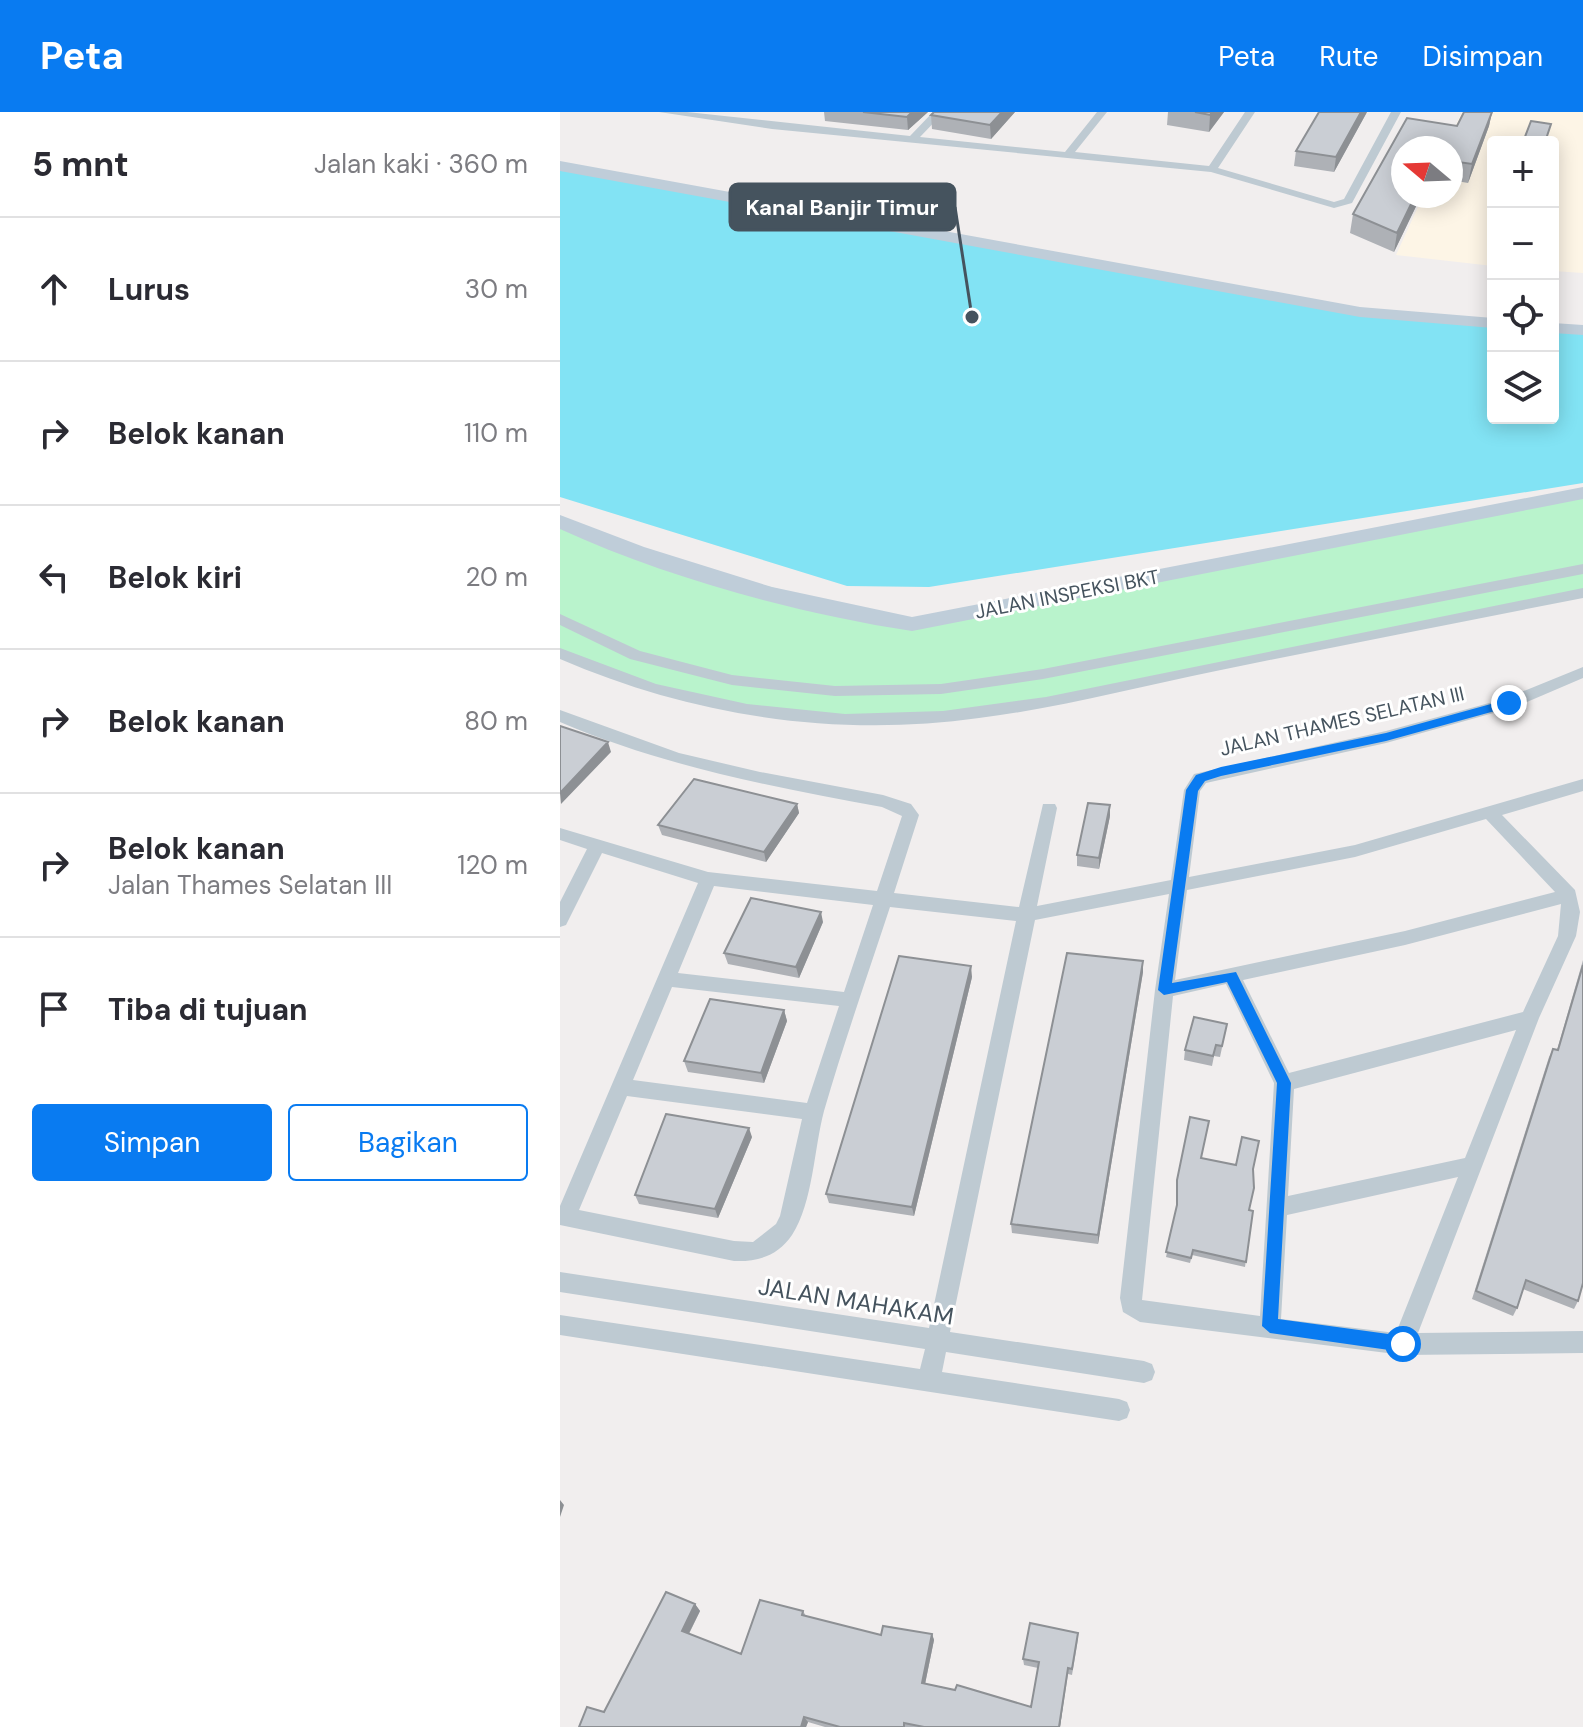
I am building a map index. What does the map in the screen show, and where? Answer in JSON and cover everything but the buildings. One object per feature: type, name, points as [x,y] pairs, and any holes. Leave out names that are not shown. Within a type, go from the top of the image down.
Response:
[{"type":"street","points":[[664,112],[772,126],[1212,169],[1327,204],[1340,205],[1349,200],[1396,112]]},
{"type":"street","points":[[772,126],[788,112]]},
{"type":"street","points":[[913,139],[939,112]]},
{"type":"street","points":[[1069,153],[1102,112]]},
{"type":"street","points":[[1212,169],[1250,112]]},
{"type":"street","points":[[560,166],[1360,312],[1487,323]]},
{"type":"street","points":[[1559,328],[1583,330]]},
{"type":"street","name":"JALAN INSPEKSI BKT","points":[[560,521],[627,549],[784,598],[856,617],[912,624],[1583,493]]},
{"type":"street","points":[[560,619],[635,655],[732,680],[835,691],[941,689],[1043,674],[1583,569]]},
{"type":"street","points":[[560,653],[636,683],[740,711],[839,718],[943,717],[1047,700],[1583,593]]},
{"type":"street","name":"JALAN THAMES SELATAN III","points":[[1179,885],[1192,790],[1200,778],[1386,737],[1509,703],[1583,672]]},
{"type":"street","points":[[560,716],[648,751],[723,771],[905,808],[911,815],[881,899],[814,1112],[790,1218],[774,1240],[755,1252],[734,1251],[563,1217],[708,879]]},
{"type":"street","points":[[560,834],[708,879],[1025,915],[1355,851],[1583,785]]},
{"type":"street","points":[[929,1381],[1049,808]]},
{"type":"street","points":[[1403,1344],[1530,1018],[1567,936],[1571,912],[1569,895],[1489,812]]},
{"type":"street","points":[[560,920],[597,846]]},
{"type":"street","points":[[1179,885],[1164,990],[1131,1305],[1140,1312],[1403,1344],[1582,1340]]},
{"type":"street","points":[[1164,990],[1405,938],[1569,895]]},
{"type":"street","points":[[1231,976],[1284,1083],[1270,1326]]},
{"type":"street","points":[[666,979],[849,1000]]},
{"type":"street","points":[[1284,1083],[1530,1018]]},
{"type":"street","points":[[620,1087],[814,1112]]},
{"type":"street","points":[[1277,1208],[1473,1165]]},
{"type":"street","name":"JALAN MAHAKAM","points":[[560,1282],[1144,1372]]},
{"type":"street","points":[[560,1325],[1119,1410]]},
{"type":"shaded area","points":[[1462,112],[1583,112],[1583,273],[1559,271],[1559,136],[1487,136],[1487,265],[1396,255],[1418,208],[1463,208],[1463,136],[1451,136]]},
{"type":"green space","points":[[1583,494],[1583,593],[1047,700],[943,717],[839,718],[740,711],[636,683],[560,653],[560,520],[644,554],[912,624]]},
{"type":"water","points":[[560,170],[1373,316],[1487,326],[1487,424],[1559,424],[1559,331],[1583,333],[1583,483],[929,587],[847,586],[560,497]]},
{"type":"place","name":"Kanal Banjir Timur","points":[[972,317]]},
{"type":"route","points":[[1403,1344],[1270,1326],[1284,1083],[1231,976],[1164,990],[1192,790],[1200,778],[1221,771],[1386,737],[1509,703]]}]
